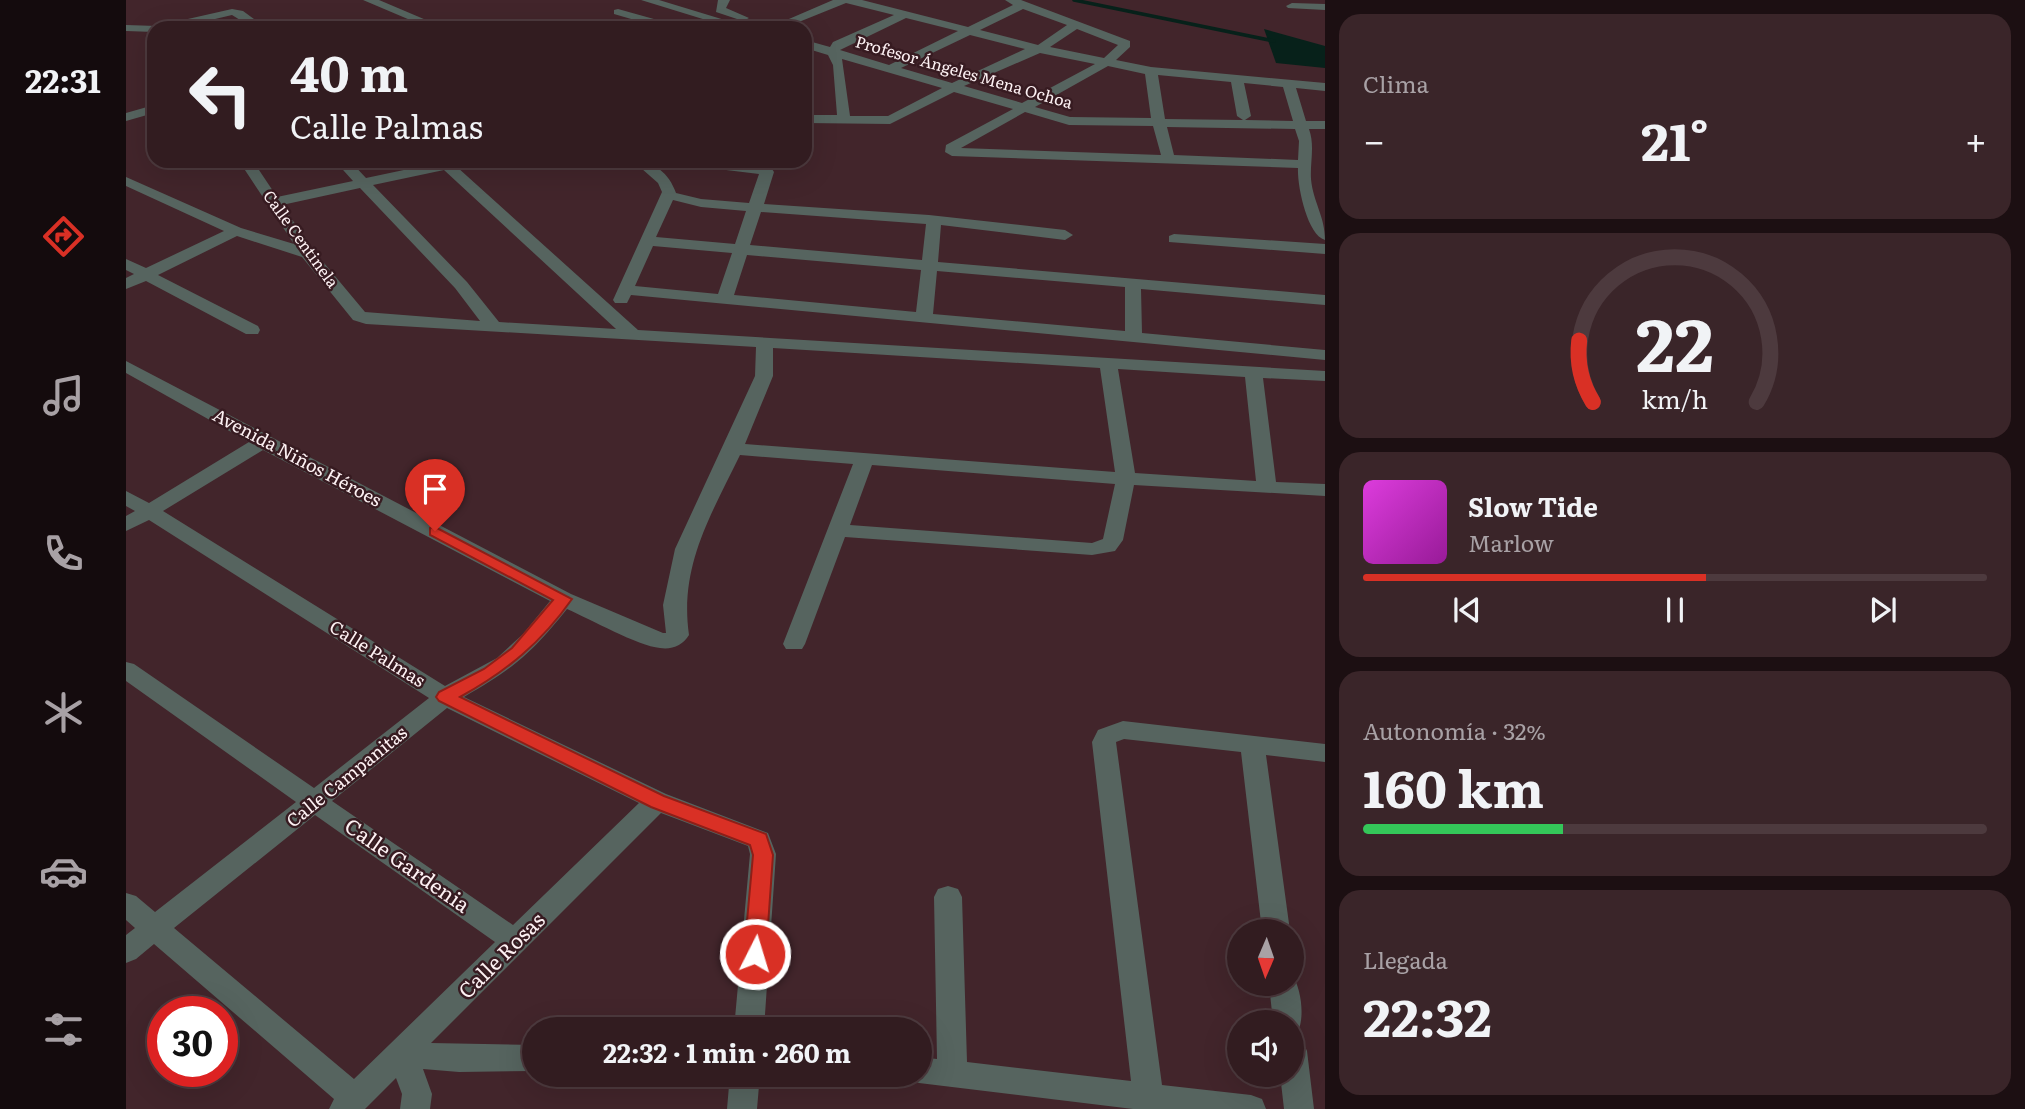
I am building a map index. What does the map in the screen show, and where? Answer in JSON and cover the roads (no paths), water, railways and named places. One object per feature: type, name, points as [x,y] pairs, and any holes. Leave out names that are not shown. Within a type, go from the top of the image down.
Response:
[{"type":"street","points":[[369,0],[422,21]]},
{"type":"street","points":[[647,0],[719,21]]},
{"type":"street","points":[[693,14],[703,0]]},
{"type":"street","points":[[792,21],[843,0]]},
{"type":"street","points":[[849,0],[1040,49],[1151,71],[1325,87]]},
{"type":"street","points":[[722,5],[759,21]]},
{"type":"street","points":[[1014,5],[1066,33]]},
{"type":"street","points":[[894,66],[1014,5],[1078,23],[1126,44],[1107,62],[951,148],[950,151],[1306,164]]},
{"type":"street","points":[[620,6],[658,21]]},
{"type":"street","points":[[1292,6],[1325,7]]},
{"type":"street","points":[[193,21],[232,12],[239,13],[250,21]]},
{"type":"street","points":[[844,120],[835,49],[906,14]]},
{"type":"street","points":[[812,119],[894,118],[956,85],[1027,52],[1040,49],[1078,23]]},
{"type":"street","points":[[126,28],[147,29]]},
{"type":"street","name":"Profesor Ángeles Mena Ochoa","points":[[812,39],[835,49]]},
{"type":"street","name":"Profesor Ángeles Mena Ochoa","points":[[812,45],[894,66],[1021,109],[1076,122],[1244,116],[1325,125]]},
{"type":"street","points":[[1151,71],[1158,119],[1168,158]]},
{"type":"street","points":[[1237,79],[1244,116]]},
{"type":"street","points":[[1288,84],[1306,141],[1306,164],[1311,181],[1308,200],[1325,236]]},
{"type":"street","name":"Profesor Ángeles Mena Ochoa","points":[[956,85],[1082,113],[1158,119],[1300,121],[1325,117]]},
{"type":"street","points":[[126,117],[147,111]]},
{"type":"street","points":[[1306,141],[1325,142]]},
{"type":"street","name":"Calle Centinela","points":[[251,168],[308,254],[359,316],[377,320],[494,327]]},
{"type":"street","points":[[348,168],[461,285],[494,327],[1325,376]]},
{"type":"street","points":[[274,202],[424,168]]},
{"type":"street","points":[[450,168],[633,335]]},
{"type":"street","points":[[615,317],[645,241],[668,195],[667,184],[648,168]]},
{"type":"street","points":[[725,298],[767,176],[764,169],[754,168]]},
{"type":"street","points":[[126,181],[236,230],[308,254]]},
{"type":"street","points":[[668,195],[701,203],[934,223],[988,224],[1065,235]]},
{"type":"street","points":[[924,317],[934,223]]},
{"type":"street","points":[[126,284],[236,230]]},
{"type":"street","points":[[1174,239],[1325,249]]},
{"type":"street","points":[[645,241],[1325,300]]},
{"type":"street","points":[[126,264],[252,330]]},
{"type":"street","points":[[1133,284],[1134,337]]},
{"type":"street","points":[[625,290],[1325,355]]},
{"type":"street","points":[[765,342],[764,376],[733,449],[1325,490]]},
{"type":"street","points":[[838,530],[1092,549],[1108,546],[1113,540],[1126,478],[1108,363]]},
{"type":"street","name":"Avenida Niños Héroes","points":[[126,366],[263,442],[564,599],[657,641],[672,640],[678,635],[674,605],[685,549],[733,449]]},
{"type":"street","points":[[1253,372],[1266,487]]},
{"type":"street","points":[[126,525],[263,442]]},
{"type":"street","points":[[794,644],[866,459]]},
{"type":"street","name":"Calle Palmas","points":[[126,497],[445,697],[657,802],[756,838],[762,844],[763,855],[750,1017]]},
{"type":"street","name":"Calle Campanitas","points":[[126,951],[316,803],[445,697],[490,673],[518,652],[564,599]]},
{"type":"street","name":"Calle Gardenia","points":[[126,670],[516,942]]},
{"type":"street","points":[[1147,1094],[1104,743],[1107,736],[1123,730],[1325,752]]},
{"type":"street","points":[[1252,744],[1274,919]]},
{"type":"street","name":"Calle Rosas","points":[[349,1104],[403,1054],[657,802]]},
{"type":"street","points":[[948,897],[952,1073]]},
{"type":"street","points":[[126,904],[349,1104]]},
{"type":"street","points":[[415,1109],[417,1094],[403,1054],[459,1059],[522,1058]]},
{"type":"street","points":[[932,1071],[1147,1094],[1251,1109]]},
{"type":"street","points":[[742,1109],[744,1087]]},
{"type":"street","points":[[1296,1087],[1299,1109]]},
{"type":"waterway","points":[[1074,0],[1274,41]]}]
